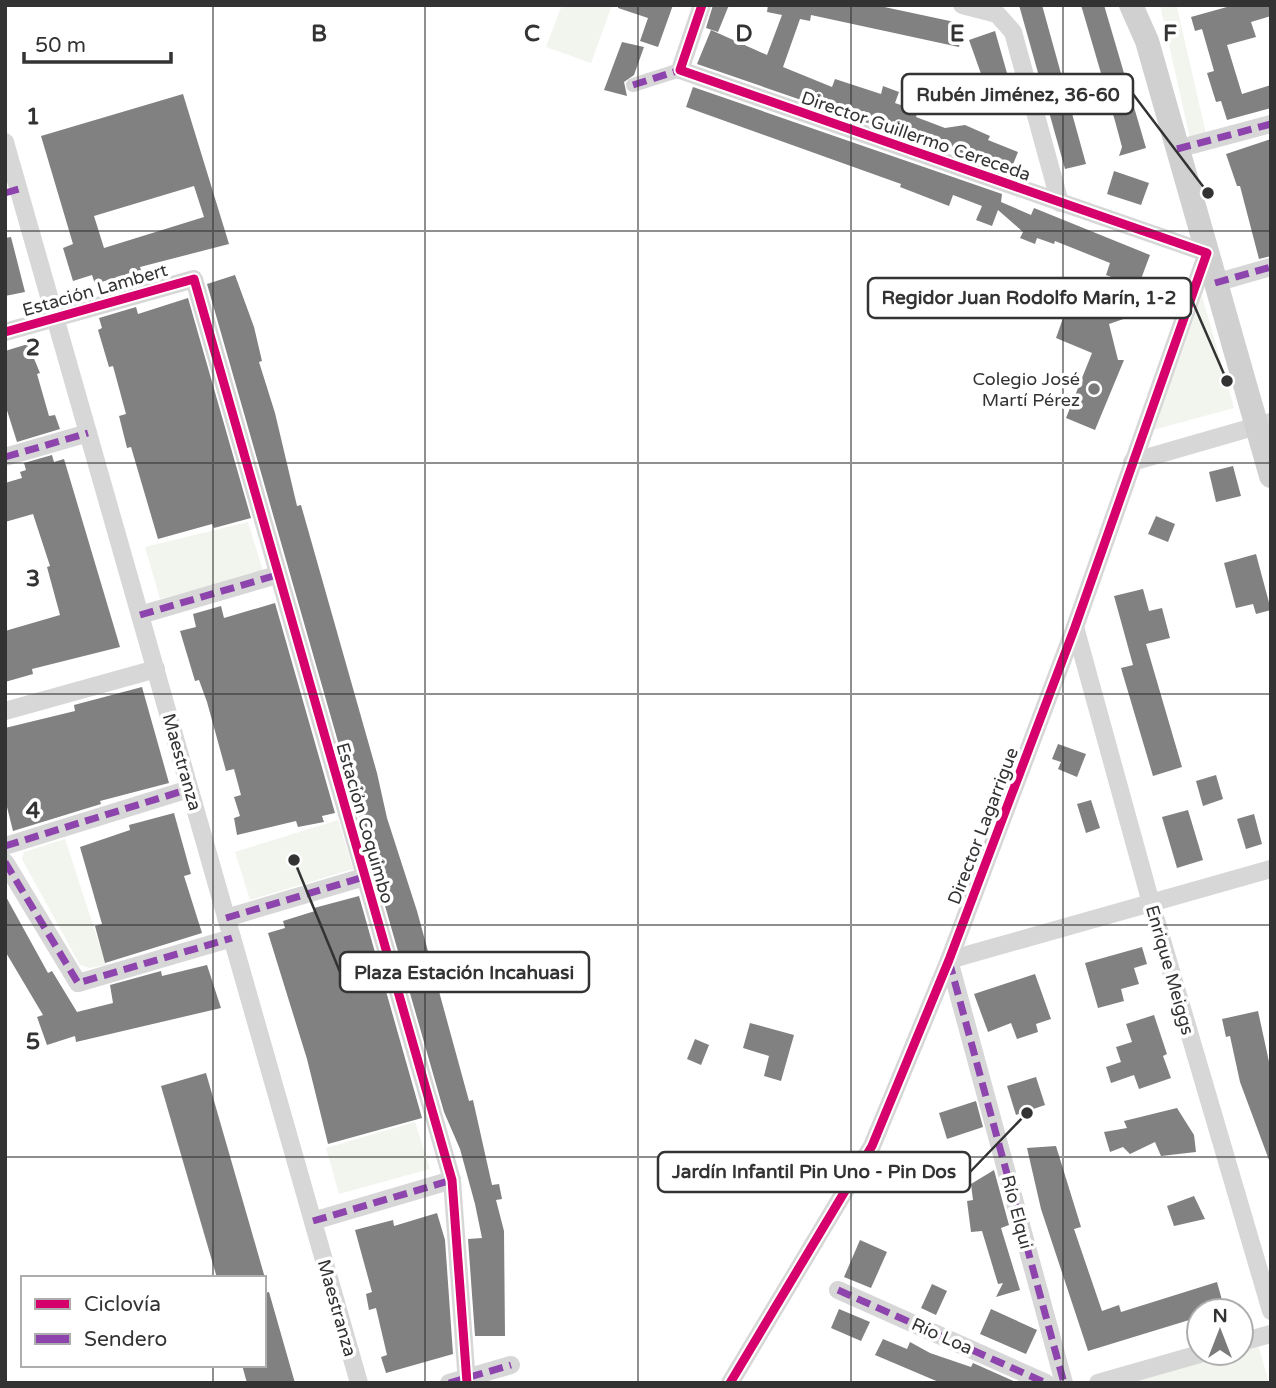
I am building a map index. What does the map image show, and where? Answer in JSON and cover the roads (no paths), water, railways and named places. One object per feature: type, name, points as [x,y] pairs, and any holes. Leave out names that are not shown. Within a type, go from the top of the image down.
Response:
[{"type":"main road","points":[[1131,5],[1147,41],[1215,282],[1264,424],[1271,476]]},
{"type":"main road","points":[[1147,5],[1147,41]]},
{"type":"street","points":[[634,85],[680,71],[702,5]]},
{"type":"street","points":[[962,5],[997,14],[1010,24],[1060,204]]},
{"type":"street","name":"Director Guillermo Cereceda","points":[[680,71],[1207,253]]},
{"type":"street","points":[[1177,149],[1271,124]]},
{"type":"street","name":"Maestranza","points":[[5,142],[12,191],[55,318],[359,1383]]},
{"type":"street","name":"Director Lagarrigue","points":[[730,1383],[872,1146],[949,960],[1075,626],[1207,253]]},
{"type":"street","points":[[1215,282],[1271,267]]},
{"type":"street","name":"Estación Lambert","points":[[5,332],[194,279]]},
{"type":"street","name":"Estación Coquimbo","points":[[194,279],[363,877],[452,1180],[467,1380]]},
{"type":"street","points":[[1132,462],[1264,424]]},
{"type":"street","points":[[5,457],[88,433]]},
{"type":"street","points":[[140,615],[277,575]]},
{"type":"street","name":"Enrique Meiggs","points":[[1075,626],[1151,903],[1271,1311]]},
{"type":"street","points":[[5,711],[156,669]]},
{"type":"street","points":[[5,846],[189,789]]},
{"type":"street","points":[[5,862],[78,983],[232,938]]},
{"type":"street","points":[[949,960],[1271,869]]},
{"type":"street","points":[[226,918],[363,877]]},
{"type":"street","name":"Río Elqui","points":[[949,960],[1063,1383]]},
{"type":"street","points":[[313,1221],[452,1180]]},
{"type":"street","name":"Río Loa","points":[[838,1290],[1046,1383]]},
{"type":"street","points":[[1098,1383],[1185,1358]]},
{"type":"street","points":[[449,1383],[467,1380],[511,1365]]},
{"type":"place","name":"Rubén Jiménez, 36-60","points":[[1208,193]]},
{"type":"place","name":"Regidor Juan Rodolfo Marín, 1-2","points":[[1227,381]]},
{"type":"place","name":"Colegio José Martí Pérez","points":[[1094,389]]},
{"type":"place","name":"Plaza Estación Incahuasi","points":[[294,860]]},
{"type":"place","name":"Jardín Infantil Pin Uno - Pin Dos","points":[[1027,1113]]}]
